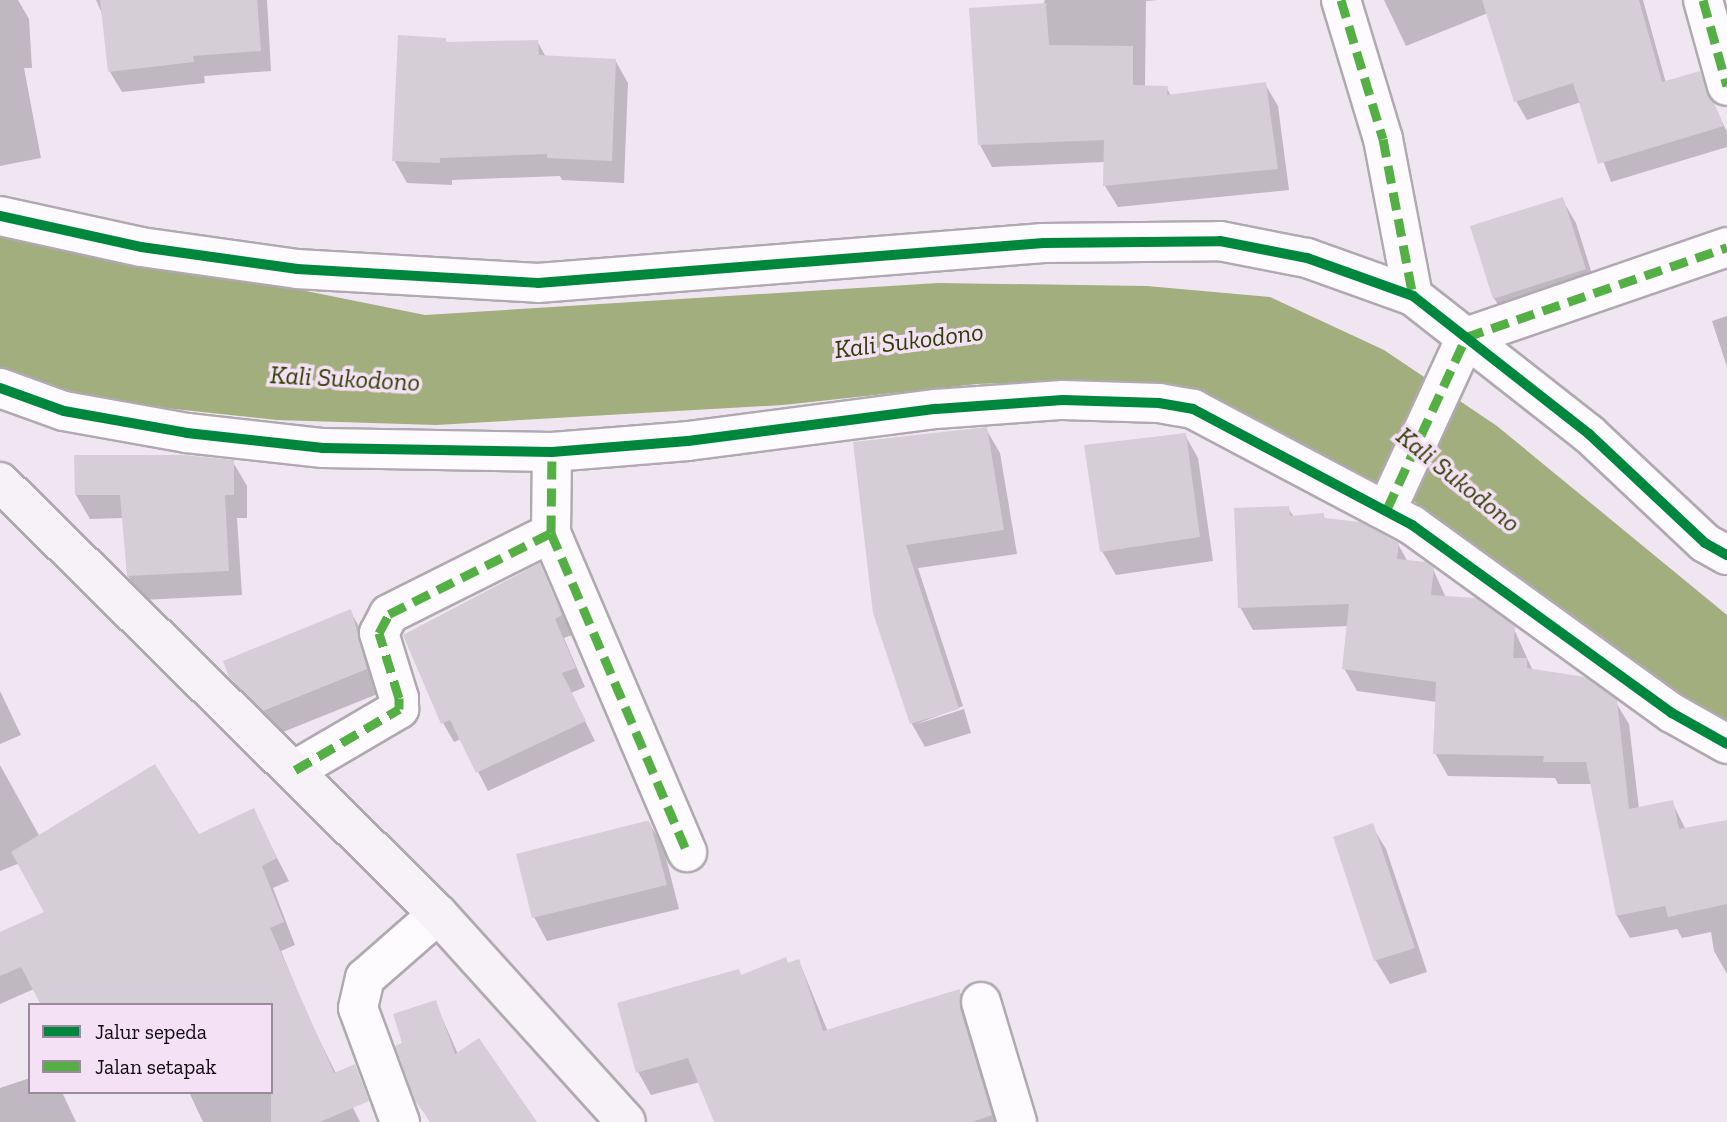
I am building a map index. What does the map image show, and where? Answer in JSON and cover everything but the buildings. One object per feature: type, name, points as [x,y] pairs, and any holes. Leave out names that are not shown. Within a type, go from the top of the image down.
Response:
[{"type":"main road","points":[[0,482],[295,770],[438,914],[626,1122]]},
{"type":"street","points":[[1341,0],[1384,139],[1413,296]]},
{"type":"street","points":[[1703,0],[1727,86]]},
{"type":"street","points":[[0,216],[141,247],[297,269],[538,283],[1043,243],[1220,241],[1307,258],[1413,296],[1589,434],[1705,542],[1727,555]]},
{"type":"street","points":[[1389,503],[1466,337],[1727,247]]},
{"type":"street","points":[[0,388],[64,411],[241,439],[323,448],[552,452],[688,441],[936,408],[1063,401],[1159,402],[1216,420],[1389,503],[1672,713],[1727,744]]},
{"type":"street","points":[[552,452],[551,533],[687,852]]},
{"type":"street","points":[[295,770],[398,709],[399,698],[379,634],[390,614],[551,533]]},
{"type":"street","points":[[400,1122],[358,1008],[365,978],[438,914]]},
{"type":"street","points":[[981,1002],[1017,1122]]},
{"type":"water","name":"Kali Sukodono","points":[[0,229],[425,315],[938,283],[1147,286],[1270,297],[1384,350],[1497,426],[1727,615],[1727,721],[1690,703],[1411,499],[1247,418],[1169,390],[1085,381],[977,384],[783,405],[436,425],[277,420],[81,399],[0,376]]},
{"type":"marked path","points":[[1341,0],[1383,139],[1413,296]]},
{"type":"marked path","points":[[1703,0],[1727,86]]},
{"type":"marked path","points":[[1387,509],[1466,337],[1727,247]]},
{"type":"marked path","points":[[295,770],[399,709],[399,698],[379,633],[389,614],[551,533],[552,452]]},
{"type":"marked path","points":[[551,533],[687,852]]},
{"type":"cycle path","points":[[0,216],[141,247],[297,269],[538,283],[1043,243],[1220,241],[1307,258],[1413,296],[1589,434],[1705,543],[1727,555]]},
{"type":"cycle path","points":[[0,388],[64,411],[187,433],[323,448],[552,452],[688,441],[936,409],[1063,400],[1159,403],[1193,409],[1412,525],[1672,713],[1727,744]]}]
